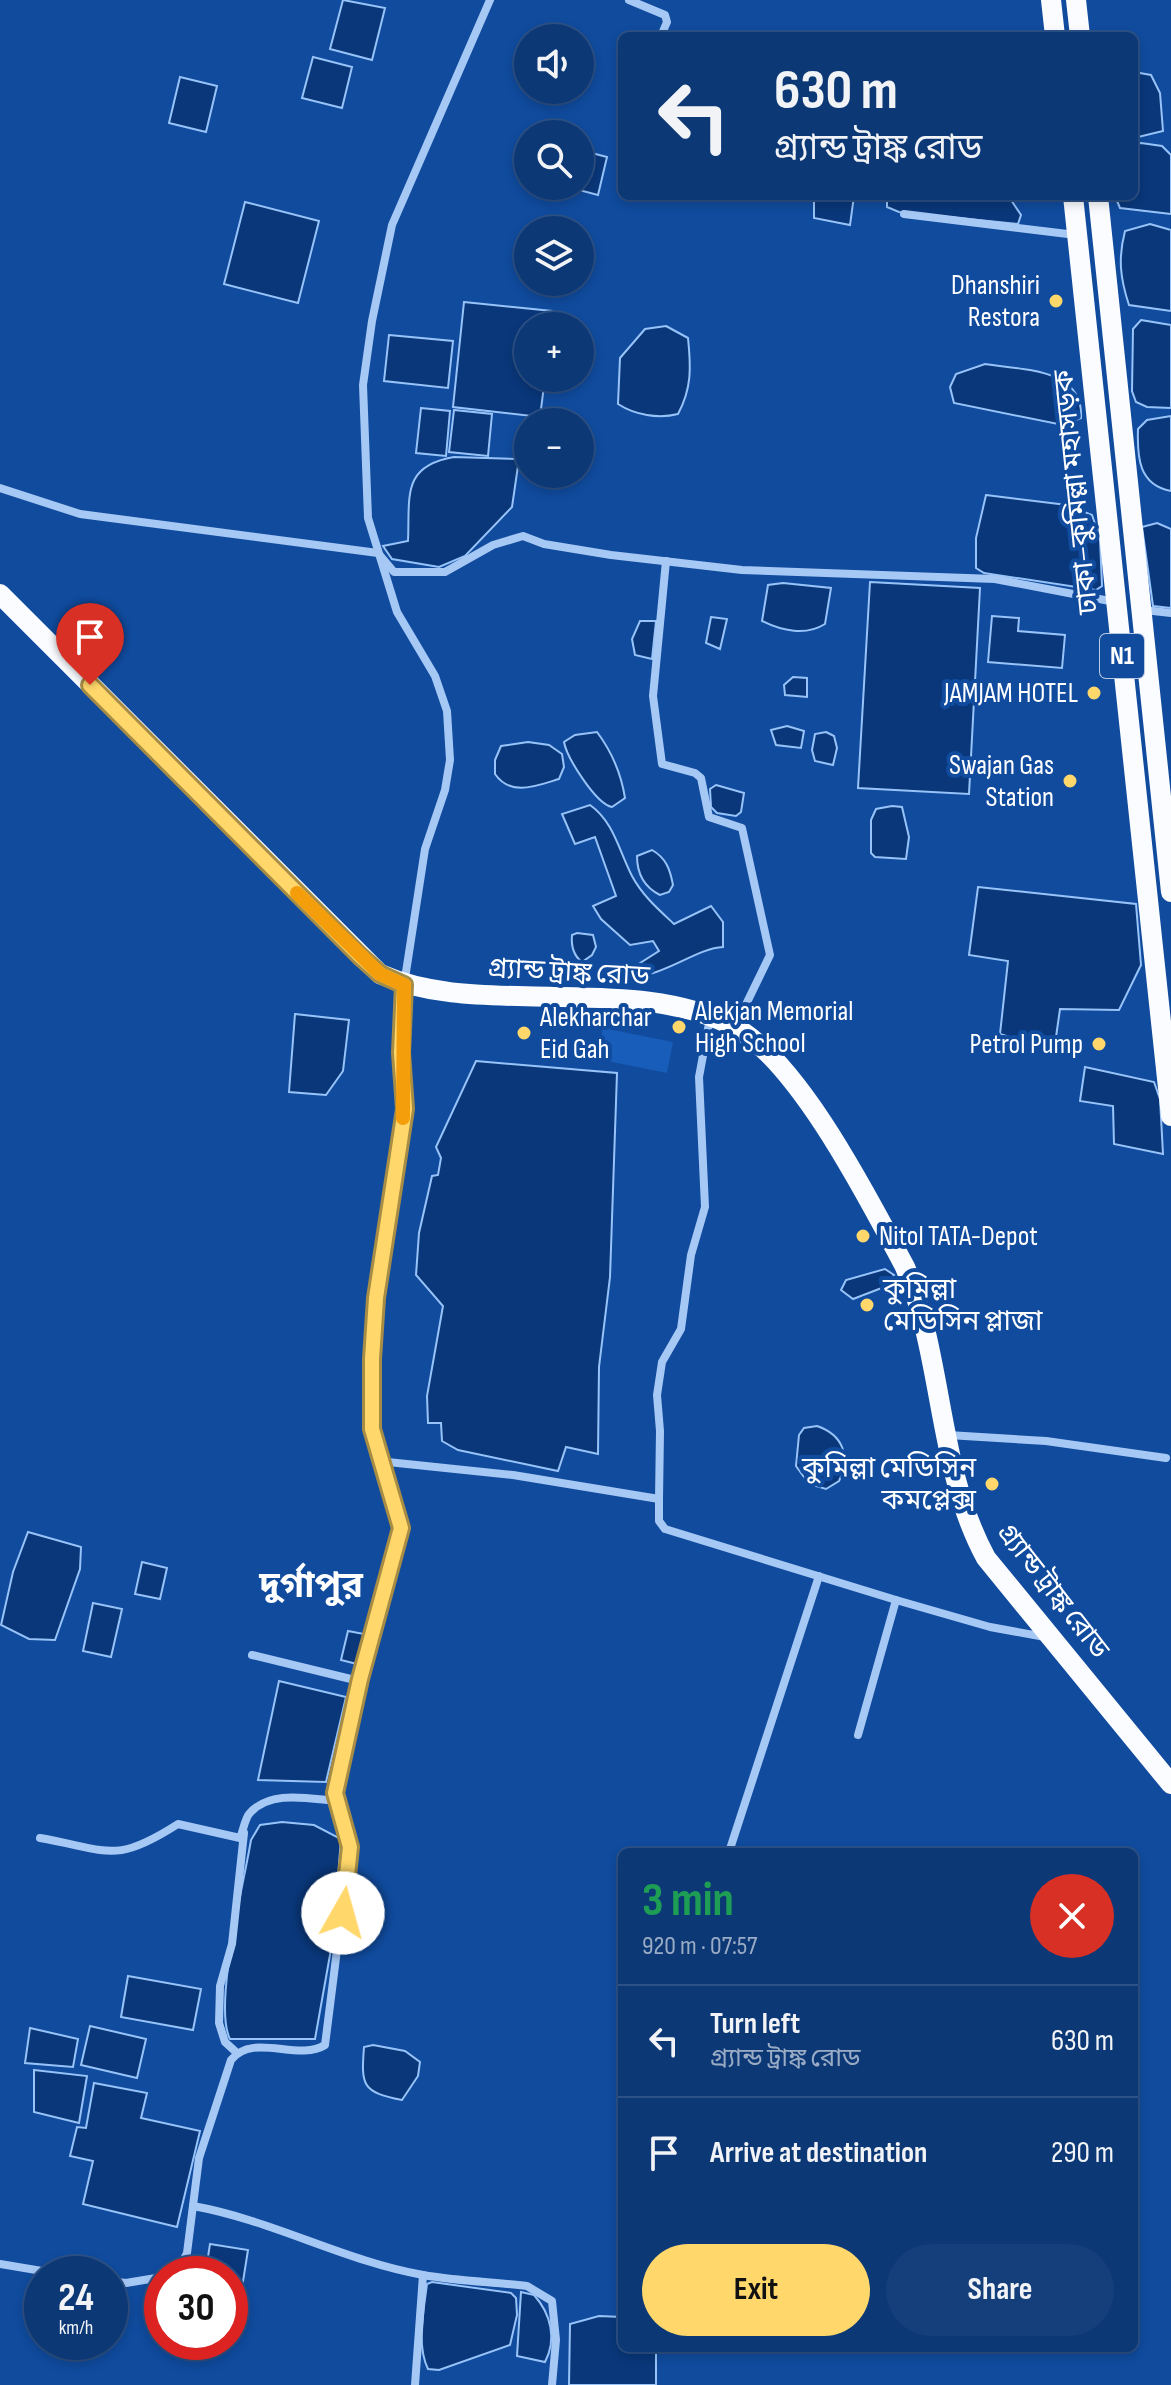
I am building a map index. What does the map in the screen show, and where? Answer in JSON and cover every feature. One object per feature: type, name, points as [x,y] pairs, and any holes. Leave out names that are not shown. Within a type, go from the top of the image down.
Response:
[{"type":"highway","points":[[1051,0],[1055,32]]},
{"type":"highway","points":[[1076,0],[1080,32]]},
{"type":"highway","name":"ঢাকা–কুমিল্লা মহাসড়ক","points":[[1073,200],[1171,1116]]},
{"type":"highway","name":"N1","points":[[1098,200],[1171,892]]},
{"type":"highway","name":"গ্র্যান্ড ট্রাঙ্ক রোড","points":[[0,594],[380,974],[404,985],[468,995],[634,998],[710,1017],[735,1027],[765,1049],[800,1090],[905,1267],[915,1292],[944,1435],[971,1530],[1002,1580],[1171,1784]]},
{"type":"street","points":[[185,2256],[199,2158],[231,2060],[248,2048],[308,2050],[325,2045],[350,1847],[335,1793],[359,1681],[401,1528],[378,1461],[372,1429],[372,1359],[376,1298],[405,1109],[401,1053],[404,985],[425,849],[445,790],[450,760],[448,723],[435,676],[397,612],[368,518],[363,385],[381,271],[392,225],[490,0]]},
{"type":"street","points":[[629,0],[665,15],[667,22],[663,32]]},
{"type":"street","points":[[904,214],[1077,235]]},
{"type":"street","points":[[0,488],[80,514],[378,553],[394,572],[445,572],[493,545],[523,536],[544,544],[794,574],[995,579],[1116,602]]},
{"type":"street","points":[[666,561],[653,696],[662,764],[695,773],[701,778],[709,817],[742,828],[770,955],[735,1027]]},
{"type":"street","points":[[1143,609],[1171,613]]},
{"type":"street","points":[[710,1017],[699,1077],[705,1207],[691,1255],[681,1329],[662,1362],[657,1395],[660,1431],[659,1521],[665,1529],[896,1600],[990,1627],[1053,1639]]},
{"type":"street","points":[[944,1435],[1046,1441],[1166,1458]]},
{"type":"street","points":[[378,1461],[513,1475],[659,1499]]},
{"type":"street","points":[[730,1848],[819,1576]]},
{"type":"street","points":[[858,1735],[896,1600]]},
{"type":"street","points":[[252,1655],[359,1681]]},
{"type":"street","points":[[40,1838],[116,1854],[151,1841],[178,1824],[240,1838],[248,1815],[264,1802],[281,1797],[337,1801]]},
{"type":"street","points":[[237,2053],[225,2042],[219,2023],[219,1997],[232,1944],[244,1857],[244,1828]]},
{"type":"street","points":[[193,2206],[222,2211],[346,2254],[423,2275],[527,2286],[552,2301],[556,2340],[552,2385]]},
{"type":"street","points":[[0,2264],[24,2268]]},
{"type":"street","points":[[415,2385],[423,2275]]},
{"type":"shaded area","points":[[343,0],[385,8],[372,60],[330,49]]},
{"type":"shaded area","points":[[313,57],[352,67],[342,108],[302,98]]},
{"type":"shaded area","points":[[1138,73],[1151,75],[1160,93],[1163,131],[1138,137]]},
{"type":"shaded area","points":[[180,77],[217,86],[206,132],[169,123]]},
{"type":"shaded area","points":[[1138,144],[1162,146],[1171,155],[1171,214],[1120,208],[1117,200],[1138,200]]},
{"type":"shaded area","points":[[594,154],[607,157],[598,195],[594,194]]},
{"type":"shaded area","points":[[814,200],[853,200],[850,225],[814,218]]},
{"type":"shaded area","points":[[887,200],[1011,200],[1021,215],[1018,224],[899,212],[887,207]]},
{"type":"shaded area","points":[[245,202],[319,221],[298,303],[224,284]]},
{"type":"shaded area","points":[[1150,224],[1171,230],[1171,311],[1129,305],[1124,286],[1121,250],[1125,231]]},
{"type":"shaded area","points":[[464,302],[552,311],[514,312],[514,392],[543,392],[541,408],[514,408],[514,414],[453,407]]},
{"type":"shaded area","points":[[1141,320],[1171,325],[1171,408],[1147,407],[1136,402],[1132,391],[1133,329]]},
{"type":"shaded area","points":[[666,326],[688,338],[689,377],[678,414],[655,416],[625,408],[618,404],[620,358],[645,329]]},
{"type":"shaded area","points":[[389,335],[453,341],[448,388],[384,381]]},
{"type":"shaded area","points":[[985,364],[1048,374],[1062,381],[1073,389],[1081,418],[1063,425],[954,403],[950,387],[956,374]]},
{"type":"shaded area","points":[[421,408],[450,411],[446,456],[416,453]]},
{"type":"shaded area","points":[[454,410],[492,414],[488,456],[449,452]]},
{"type":"shaded area","points":[[1171,416],[1171,491],[1152,483],[1142,469],[1138,429],[1147,420]]},
{"type":"shaded area","points":[[454,457],[514,459],[512,507],[465,556],[439,567],[392,559],[383,546],[408,541],[412,486],[425,468]]},
{"type":"shaded area","points":[[986,495],[1067,505],[1092,515],[1100,539],[1102,586],[1096,590],[984,573],[976,568],[976,538]]},
{"type":"shaded area","points":[[1157,523],[1171,529],[1171,608],[1153,606],[1142,527]]},
{"type":"shaded area","points":[[870,582],[980,588],[969,794],[858,788]]},
{"type":"shaded area","points":[[783,583],[831,588],[825,624],[810,630],[794,631],[762,621],[768,585]]},
{"type":"shaded area","points":[[992,616],[1019,618],[1018,631],[1065,635],[1062,668],[988,662]]},
{"type":"shaded area","points":[[711,617],[727,619],[720,649],[706,643]]},
{"type":"shaded area","points":[[640,621],[656,621],[652,659],[635,655],[632,639]]},
{"type":"shaded area","points":[[793,677],[807,678],[807,697],[785,695],[784,685]]},
{"type":"shaded area","points":[[787,726],[804,731],[801,748],[776,745],[771,730]]},
{"type":"shaded area","points":[[597,732],[615,763],[625,798],[612,807],[598,798],[583,779],[564,742],[575,735]]},
{"type":"shaded area","points":[[826,732],[834,736],[837,748],[833,765],[815,761],[812,750],[815,734]]},
{"type":"shaded area","points":[[528,742],[549,745],[562,754],[564,767],[559,779],[533,787],[516,788],[501,781],[495,774],[495,760],[501,746]]},
{"type":"shaded area","points":[[716,785],[744,793],[741,812],[736,816],[717,813],[711,807],[710,789]]},
{"type":"shaded area","points":[[590,805],[605,820],[632,876],[651,902],[674,924],[711,906],[723,922],[723,947],[646,975],[637,965],[659,951],[653,941],[630,945],[601,919],[593,906],[616,896],[595,837],[575,844],[562,814]]},
{"type":"shaded area","points":[[902,807],[909,837],[906,859],[875,857],[871,853],[871,820],[876,809]]},
{"type":"shaded area","points":[[652,850],[667,864],[673,885],[669,892],[660,895],[646,884],[638,869],[637,856]]},
{"type":"shaded area","points":[[978,887],[1136,904],[1141,965],[1119,1010],[1060,1009],[1054,1051],[1000,1034],[1008,961],[969,955]]},
{"type":"shaded area","points":[[572,935],[593,935],[596,947],[592,955],[582,962],[573,947]]},
{"type":"shaded area","points":[[295,1014],[349,1020],[343,1071],[326,1095],[289,1092]]},
{"type":"shaded area","points":[[603,1028],[673,1042],[667,1073],[597,1059]]},
{"type":"shaded area","points":[[476,1061],[617,1073],[610,1277],[599,1367],[598,1454],[566,1447],[558,1471],[458,1450],[442,1441],[441,1423],[428,1423],[427,1396],[443,1306],[416,1275],[419,1233],[432,1176],[438,1175],[441,1158],[436,1147]]},
{"type":"shaded area","points":[[1085,1067],[1154,1082],[1160,1099],[1163,1154],[1114,1144],[1113,1106],[1080,1101]]},
{"type":"shaded area","points":[[885,1269],[894,1275],[887,1286],[853,1299],[841,1290],[846,1280]]},
{"type":"shaded area","points":[[817,1426],[839,1441],[844,1455],[839,1481],[826,1489],[809,1484],[796,1466],[799,1435],[804,1428]]},
{"type":"shaded area","points":[[28,1532],[81,1547],[80,1569],[55,1640],[29,1639],[1,1625],[13,1572]]},
{"type":"shaded area","points":[[142,1562],[167,1568],[160,1599],[135,1594]]},
{"type":"shaded area","points":[[93,1603],[122,1609],[111,1657],[83,1651]]},
{"type":"shaded area","points":[[348,1631],[364,1634],[357,1664],[341,1660]]},
{"type":"shaded area","points":[[279,1681],[346,1697],[326,1782],[258,1780]]},
{"type":"shaded area","points":[[282,1822],[314,1825],[341,1839],[333,1938],[315,2039],[230,2039],[226,2023],[227,1973],[251,1840],[260,1825]]},
{"type":"shaded area","points":[[128,1976],[201,1989],[193,2030],[121,2017]]},
{"type":"shaded area","points":[[90,2026],[146,2039],[137,2078],[81,2065]]},
{"type":"shaded area","points":[[30,2028],[78,2039],[73,2067],[25,2063]]},
{"type":"shaded area","points":[[373,2045],[405,2051],[420,2062],[418,2076],[402,2100],[379,2094],[367,2085],[363,2071],[364,2047]]},
{"type":"shaded area","points":[[34,2070],[87,2076],[79,2123],[34,2112]]},
{"type":"shaded area","points":[[94,2083],[147,2093],[141,2118],[200,2131],[177,2227],[83,2204],[93,2161],[70,2156],[77,2127],[86,2128]]},
{"type":"shaded area","points":[[210,2244],[248,2250],[247,2256],[208,2256]]},
{"type":"shaded area","points":[[432,2282],[511,2293],[516,2298],[517,2315],[510,2345],[439,2370],[428,2369],[422,2349],[422,2327],[427,2284]]},
{"type":"shaded area","points":[[521,2292],[534,2295],[548,2318],[551,2344],[545,2362],[517,2356]]},
{"type":"shaded area","points":[[599,2316],[618,2317],[618,2352],[656,2352],[656,2385],[569,2385],[570,2324]]},
{"type":"slow traffic","points":[[297,893],[380,974],[404,985],[401,1011],[403,1118]]},
{"type":"place","name":"Dhanshiri Restora","points":[[1056,301]]},
{"type":"place","name":"JAMJAM HOTEL","points":[[1094,693]]},
{"type":"place","name":"Swajan Gas Station","points":[[1070,781]]},
{"type":"place","name":"Alekjan Memorial High School","points":[[679,1027]]},
{"type":"place","name":"Alekharchar Eid Gah","points":[[524,1033]]},
{"type":"place","name":"Petrol Pump","points":[[1099,1044]]},
{"type":"place","name":"Nitol TATA-Depot","points":[[863,1236]]},
{"type":"place","name":"কুমিল্লা মেডিসিন প্লাজা","points":[[867,1305]]},
{"type":"place","name":"কুমিল্লা মেডিসিন কমপ্লেক্স","points":[[992,1484]]},
{"type":"district","name":"দুর্গাপুর","points":[[311,1586]]},
{"type":"route","points":[[90,685],[360,956],[380,974],[404,985],[401,1053],[405,1109],[376,1298],[372,1359],[372,1429],[378,1461],[401,1528],[360,1679],[335,1793],[350,1847],[343,1913]]}]
